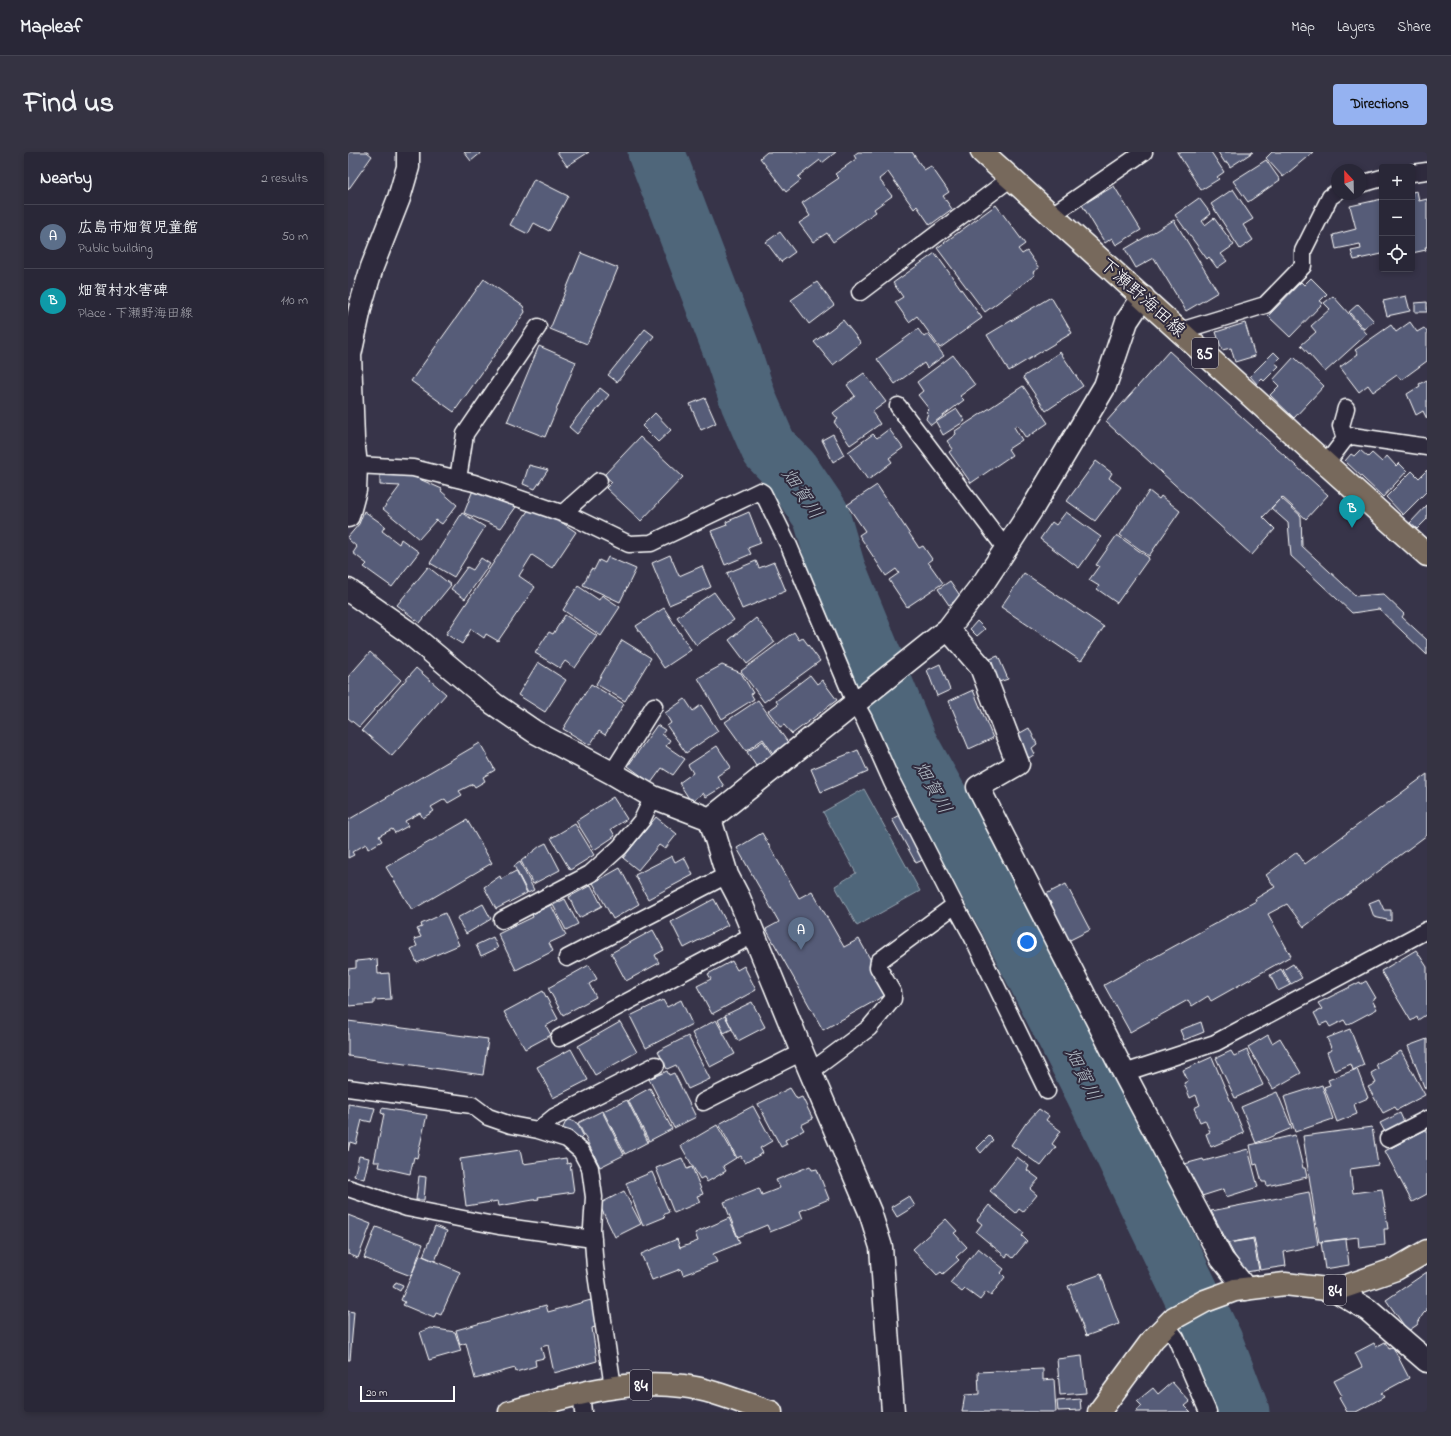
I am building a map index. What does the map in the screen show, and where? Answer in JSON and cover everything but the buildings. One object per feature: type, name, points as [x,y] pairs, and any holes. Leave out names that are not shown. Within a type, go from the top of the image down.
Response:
[{"type":"main road","name":"下瀬野海田線","points":[[982,152],[1427,554]]},
{"type":"main road","name":"84","points":[[1100,1412],[1153,1339],[1170,1322],[1205,1301],[1240,1289],[1286,1284],[1334,1290],[1396,1270],[1427,1251]]},
{"type":"main road","name":"84","points":[[510,1412],[582,1403],[605,1388],[647,1385],[683,1386],[718,1393],[771,1412]]},
{"type":"street","points":[[348,516],[355,490],[356,465],[353,439],[349,354],[372,267],[399,198],[408,167],[408,152]]},
{"type":"street","points":[[710,819],[948,629],[984,582],[1032,509],[1105,386],[1128,320],[1143,297]]},
{"type":"street","points":[[348,590],[408,632],[494,704],[535,732],[612,773],[653,797],[710,819]]},
{"type":"street","points":[[948,629],[981,667],[1018,764],[978,787],[1124,1073],[1222,1259],[1240,1289]]},
{"type":"street","points":[[710,819],[728,875],[739,898],[753,935],[870,1212],[881,1247],[893,1412]]},
{"type":"street","points":[[1334,1290],[1368,1310],[1425,1353]]},
{"type":"lane","points":[[1052,215],[1144,152]]},
{"type":"lane","points":[[1415,173],[1427,171]]},
{"type":"lane","points":[[860,292],[1011,178]]},
{"type":"lane","points":[[1367,182],[1379,179]]},
{"type":"lane","points":[[1180,331],[1265,306],[1303,266],[1303,251],[1331,196]]},
{"type":"lane","points":[[458,479],[466,434],[538,327]]},
{"type":"lane","points":[[898,406],[1006,549]]},
{"type":"lane","points":[[1345,439],[1341,426],[1346,408]]},
{"type":"lane","points":[[1326,464],[1345,439],[1352,436],[1427,447]]},
{"type":"lane","points":[[356,465],[413,468],[481,485],[563,513],[629,544],[652,543],[760,491],[763,493],[789,546],[858,701],[864,719],[892,782],[973,938],[1047,1091]]},
{"type":"lane","points":[[563,513],[599,481]]},
{"type":"lane","points":[[612,773],[654,706]]},
{"type":"lane","points":[[502,920],[590,874],[620,847],[642,820],[653,797]]},
{"type":"lane","points":[[567,958],[728,875]]},
{"type":"lane","points":[[703,1102],[806,1062],[868,1028],[893,999],[893,993],[878,967],[879,961],[955,905]]},
{"type":"lane","points":[[1124,1073],[1214,1042],[1427,930]]},
{"type":"lane","points":[[559,1038],[753,935]]},
{"type":"lane","points":[[538,1130],[554,1117],[656,1065]]},
{"type":"lane","points":[[348,1088],[472,1105],[488,1117],[511,1125],[538,1130],[567,1139],[581,1151],[590,1168],[594,1197],[592,1228],[595,1267],[613,1387]]},
{"type":"lane","points":[[1388,1139],[1427,1119]]},
{"type":"lane","points":[[348,1188],[415,1209],[499,1226],[593,1239]]},
{"type":"lane","points":[[1170,1322],[1208,1412]]},
{"type":"water","points":[[864,789],[920,891],[857,926],[835,886],[856,873],[823,812]]},
{"type":"waterway","name":"畑賀川","points":[[656,152],[732,351],[749,402],[769,448],[791,471],[821,515],[837,569],[909,744],[1004,914],[1095,1094],[1214,1341],[1241,1412]]},
{"type":"place","name":"畑賀村水害碑","points":[[1352,528]]},
{"type":"place","name":"広島市畑賀児童館","points":[[801,950]]}]
